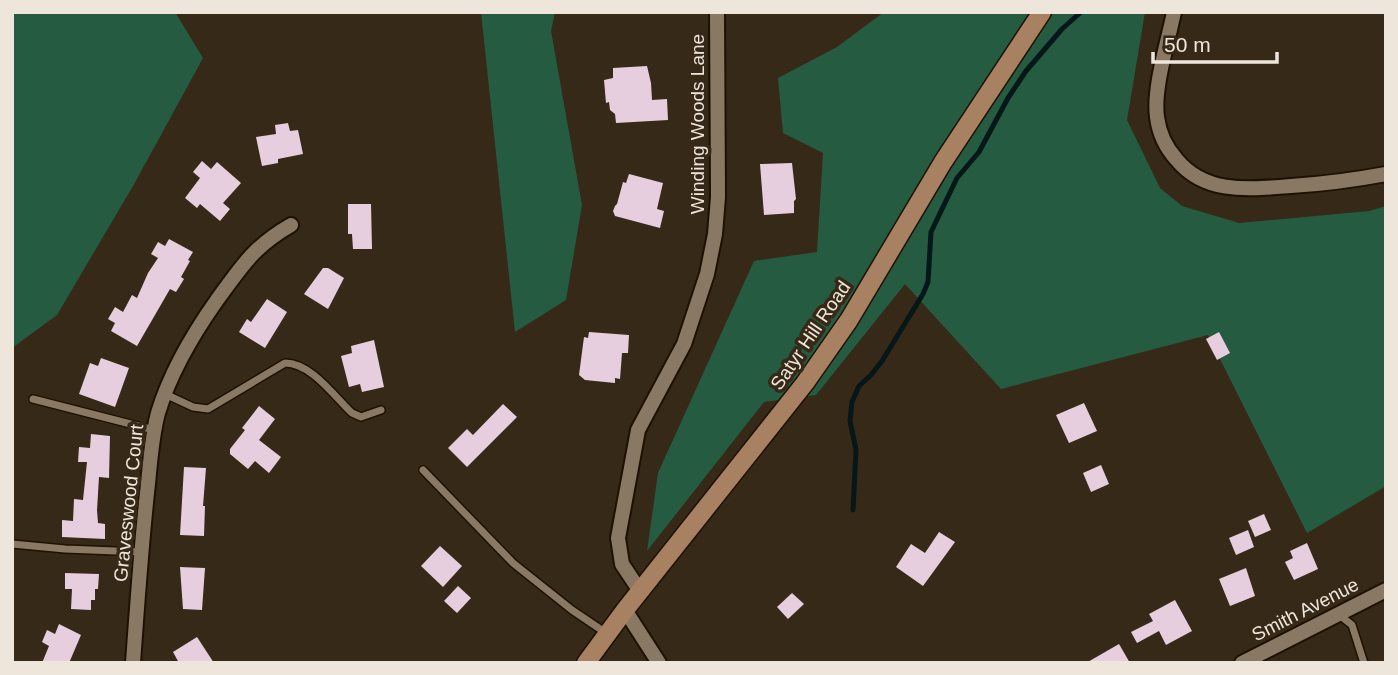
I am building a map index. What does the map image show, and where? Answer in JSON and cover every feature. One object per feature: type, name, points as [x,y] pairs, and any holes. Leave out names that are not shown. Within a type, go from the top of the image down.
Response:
[{"type":"street","name":"Winding Woods Lane","points":[[640,591],[622,564],[618,538],[638,430],[684,344],[707,274],[715,234],[718,197],[717,12]]},
{"type":"street","name":"Satyr Hill Road","points":[[586,663],[831,346],[943,162],[1042,12]]},
{"type":"street","points":[[1174,12],[1156,98],[1157,118],[1162,137],[1170,152],[1182,167],[1197,179],[1216,186],[1249,190],[1342,182],[1386,174]]},
{"type":"street","name":"Graveswood Court","points":[[132,663],[154,430],[165,394],[207,314],[244,262],[266,239],[291,225]]},
{"type":"street","name":"Smith Avenue","points":[[1242,663],[1386,590]]},
{"type":"street","points":[[625,610],[659,663]]},
{"type":"lane","points":[[165,394],[194,407],[208,409],[285,363],[295,363],[307,369],[352,413],[361,416],[381,410]]},
{"type":"lane","points":[[33,399],[154,430]]},
{"type":"lane","points":[[423,470],[513,563],[607,634]]},
{"type":"lane","points":[[12,544],[141,552]]},
{"type":"lane","points":[[1338,614],[1352,625],[1364,663]]},
{"type":"green space","points":[[12,12],[175,12],[203,58],[133,186],[57,315],[12,348]]},
{"type":"green space","points":[[481,12],[555,12],[551,31],[582,205],[566,300],[515,332]]},
{"type":"green space","points":[[884,12],[1145,12],[1127,120],[1160,188],[1182,206],[1239,223],[1369,211],[1386,206],[1386,486],[1307,533],[1208,335],[1001,389],[905,284],[816,395],[764,402],[647,551],[658,473],[754,261],[817,252],[823,153],[783,133],[778,78],[837,47]]},
{"type":"building","points":[[647,66],[652,100],[667,99],[668,120],[616,123],[609,102],[606,103],[604,80],[613,78],[613,68]]},
{"type":"building","points":[[288,123],[290,131],[298,130],[303,154],[278,159],[278,163],[262,166],[256,137],[276,134],[275,125]]},
{"type":"building","points":[[202,161],[211,169],[217,162],[241,183],[223,203],[230,209],[220,221],[200,204],[197,208],[185,198],[200,178],[193,172]]},
{"type":"building","points":[[792,163],[796,199],[794,213],[764,215],[760,164]]},
{"type":"building","points":[[629,174],[663,183],[657,209],[664,211],[660,228],[615,216],[613,211],[623,182],[626,183]]},
{"type":"building","points":[[348,204],[371,204],[372,249],[353,249],[352,234],[348,234]]},
{"type":"building","points":[[169,239],[193,252],[181,277],[184,279],[176,292],[170,289],[137,346],[111,331],[115,323],[108,319],[115,307],[123,312],[132,295],[137,298],[158,258],[151,254],[158,242],[165,246]]},
{"type":"building","points":[[323,268],[328,268],[344,278],[328,309],[304,294]]},
{"type":"building","points":[[267,299],[287,312],[265,348],[239,332],[247,319],[251,322]]},
{"type":"building","points":[[589,332],[629,335],[628,353],[622,353],[620,379],[615,378],[615,383],[585,380],[579,375],[584,337],[588,338]]},
{"type":"building","points":[[1219,332],[1230,353],[1217,360],[1206,339]]},
{"type":"building","points":[[374,340],[384,387],[362,392],[360,384],[349,387],[341,356],[352,353],[351,346]]},
{"type":"building","points":[[101,358],[129,368],[115,407],[79,394],[90,363],[98,366]]},
{"type":"building","points":[[1084,403],[1097,431],[1069,443],[1056,415]]},
{"type":"building","points":[[503,404],[517,417],[467,467],[448,448],[467,429],[473,435]]},
{"type":"building","points":[[259,406],[275,419],[259,440],[281,457],[269,473],[255,461],[248,469],[230,454],[230,449],[245,430],[242,428]]},
{"type":"building","points":[[91,434],[110,436],[109,478],[99,477],[97,510],[98,523],[105,524],[105,539],[62,537],[62,520],[73,521],[74,499],[83,500],[87,462],[78,462],[79,447],[90,448]]},
{"type":"building","points":[[1101,465],[1109,484],[1091,492],[1083,473]]},
{"type":"building","points":[[184,467],[206,468],[204,536],[180,535]]},
{"type":"building","points":[[1264,514],[1271,530],[1255,537],[1248,521]]},
{"type":"building","points":[[1248,530],[1254,547],[1236,555],[1229,538]]},
{"type":"building","points":[[939,532],[955,542],[923,586],[896,567],[911,544],[925,553]]},
{"type":"building","points":[[1307,543],[1318,569],[1294,580],[1285,562],[1293,558],[1290,551]]},
{"type":"building","points":[[440,546],[462,566],[443,587],[421,566]]},
{"type":"building","points":[[180,567],[205,568],[202,610],[183,609]]},
{"type":"building","points":[[1246,568],[1255,596],[1230,606],[1219,579]]},
{"type":"building","points":[[65,573],[99,574],[98,589],[95,589],[95,600],[91,600],[91,610],[71,609],[72,589],[65,589]]},
{"type":"building","points":[[458,586],[471,598],[457,613],[444,601]]},
{"type":"building","points":[[792,593],[804,604],[788,619],[777,607]]},
{"type":"building","points":[[1175,600],[1192,631],[1166,645],[1159,631],[1137,643],[1131,632],[1153,621],[1149,614]]},
{"type":"building","points":[[59,624],[81,635],[69,663],[42,663],[49,646],[42,642],[47,630],[55,634]]},
{"type":"building","points":[[197,637],[214,663],[179,663],[173,652]]},
{"type":"building","points":[[1119,644],[1130,663],[1086,663]]},
{"type":"waterway","points":[[853,510],[856,450],[850,421],[852,402],[859,386],[882,361],[923,294],[928,282],[931,232],[957,178],[979,152],[1026,71],[1062,29],[1081,12]]}]
